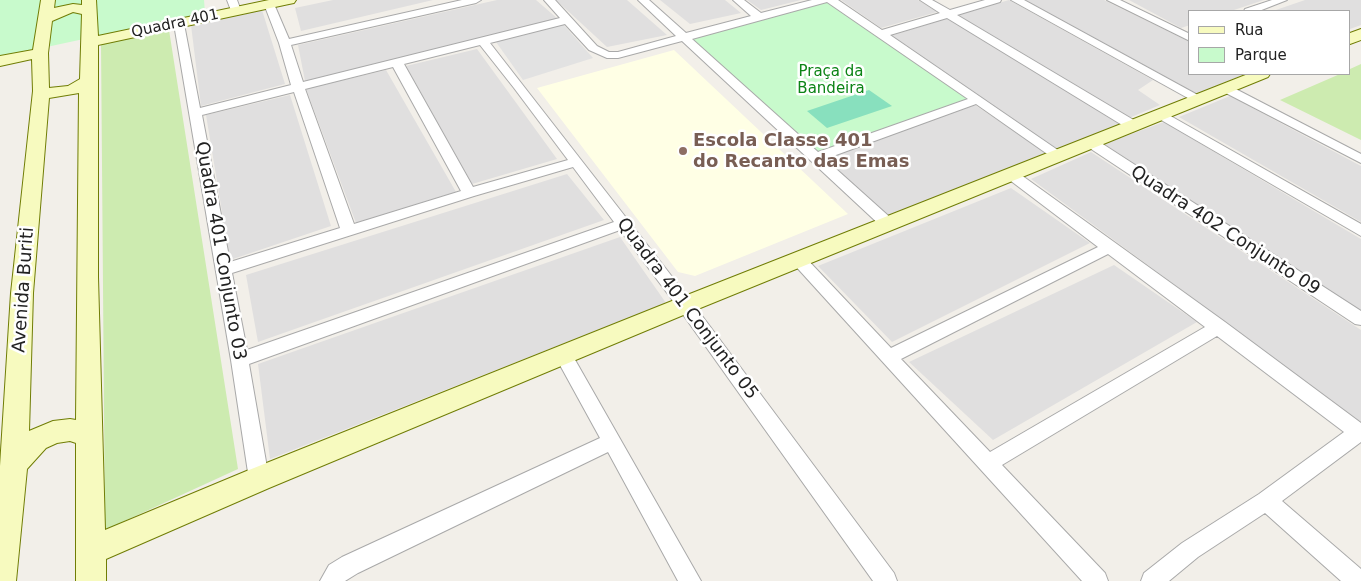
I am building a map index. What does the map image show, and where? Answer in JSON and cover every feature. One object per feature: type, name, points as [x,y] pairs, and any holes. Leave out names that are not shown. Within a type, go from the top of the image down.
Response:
[{"type":"main road","name":"Quadra 401","points":[[90,42],[179,24],[234,6],[269,4],[289,0]]},
{"type":"main road","points":[[47,9],[89,6],[88,435],[91,581]]},
{"type":"main road","name":"Avenida Buriti","points":[[0,581],[14,464],[22,293],[41,91],[40,52],[47,9]]},
{"type":"main road","points":[[0,61],[40,52]]},
{"type":"main road","points":[[91,551],[259,479],[685,305],[1259,75]]},
{"type":"main road","points":[[41,91],[50,94],[71,91],[88,81]]},
{"type":"main road","points":[[14,464],[37,440],[53,432],[70,430],[88,435]]},
{"type":"street","points":[[286,44],[476,0]]},
{"type":"street","points":[[549,0],[593,48],[606,55],[618,55],[824,0]]},
{"type":"street","points":[[643,0],[888,224]]},
{"type":"street","points":[[738,0],[759,17]]},
{"type":"street","points":[[831,0],[1058,155]]},
{"type":"street","points":[[925,0],[1132,125]]},
{"type":"street","points":[[880,34],[996,0]]},
{"type":"street","points":[[1016,0],[1199,99]]},
{"type":"street","points":[[1112,0],[1187,35]]},
{"type":"street","points":[[1252,10],[1282,0]]},
{"type":"street","points":[[269,4],[286,44],[298,87],[349,231]]},
{"type":"street","points":[[194,113],[568,20]]},
{"type":"street","name":"Quadra 401 Conjunto 03","points":[[179,24],[240,360],[259,479]]},
{"type":"street","name":"Quadra 401 Conjunto 05","points":[[483,41],[685,305],[886,581]]},
{"type":"street","points":[[396,63],[468,193]]},
{"type":"street","points":[[1226,88],[1361,159]]},
{"type":"street","points":[[815,158],[976,100]]},
{"type":"street","points":[[1160,114],[1361,231]]},
{"type":"street","name":"Quadra 402 Conjunto 09","points":[[1090,142],[1361,320]]},
{"type":"street","points":[[224,270],[468,193],[577,162]]},
{"type":"street","points":[[1012,174],[1360,433],[1266,501],[1190,550],[1152,581]]},
{"type":"street","points":[[240,360],[623,224]]},
{"type":"street","points":[[888,357],[1110,247]]},
{"type":"street","points":[[798,260],[1097,581]]},
{"type":"street","points":[[988,463],[1219,327]]},
{"type":"street","points":[[564,356],[690,581]]},
{"type":"street","points":[[331,581],[337,573],[350,565],[612,441]]},
{"type":"street","points":[[1266,501],[1358,581]]},
{"type":"shaded area","points":[[333,0],[433,0],[301,31],[295,8]]},
{"type":"shaded area","points":[[497,0],[536,0],[558,19],[305,81],[298,45]]},
{"type":"shaded area","points":[[556,0],[627,0],[667,35],[607,47]]},
{"type":"shaded area","points":[[660,0],[725,0],[741,13],[690,24]]},
{"type":"shaded area","points":[[747,0],[801,0],[761,10]]},
{"type":"shaded area","points":[[841,0],[918,0],[937,12],[881,28]]},
{"type":"shaded area","points":[[1009,0],[1153,80],[1138,90],[1160,105],[1129,118],[958,15]]},
{"type":"shaded area","points":[[1025,0],[1104,0],[1188,41],[1188,75],[1243,75],[1197,94]]},
{"type":"shaded area","points":[[1129,0],[1264,0],[1234,10],[1188,10],[1188,26],[1181,28]]},
{"type":"shaded area","points":[[1305,0],[1361,0],[1361,25],[1351,29],[1351,10],[1276,10]]},
{"type":"shaded area","points":[[262,10],[285,84],[201,106],[191,25]]},
{"type":"shaded area","points":[[948,18],[1122,124],[1058,150],[890,36]]},
{"type":"shaded area","points":[[563,24],[593,58],[523,80],[496,42]]},
{"type":"shaded area","points":[[477,49],[557,159],[472,184],[406,66]]},
{"type":"shaded area","name":"Escola Classe 401 do Recanto das Emas","points":[[674,50],[848,214],[695,276],[678,272],[537,88]]},
{"type":"shaded area","points":[[386,70],[456,192],[356,223],[306,89]]},
{"type":"shaded area","points":[[290,95],[331,226],[230,260],[206,115]]},
{"type":"shaded area","points":[[1230,96],[1361,166],[1361,222],[1179,117]]},
{"type":"shaded area","points":[[975,105],[1047,153],[889,217],[824,159]]},
{"type":"shaded area","points":[[1164,122],[1361,239],[1361,311],[1104,144]]},
{"type":"shaded area","points":[[1091,152],[1361,330],[1361,422],[1031,179]]},
{"type":"shaded area","points":[[567,174],[604,220],[258,342],[246,275]]},
{"type":"shaded area","points":[[1011,188],[1090,243],[892,342],[818,266]]},
{"type":"shaded area","points":[[620,237],[666,303],[270,459],[258,364]]},
{"type":"shaded area","points":[[1114,265],[1197,322],[993,440],[909,362]]},
{"type":"green space","points":[[0,0],[204,0],[205,13],[0,57]]},
{"type":"green space","name":"Praça da Bandeira","points":[[827,1],[970,99],[816,154],[690,38]]},
{"type":"green space","points":[[169,30],[238,469],[105,530],[101,43]]},
{"type":"green space","points":[[1361,64],[1361,140],[1280,100],[1338,75],[1351,75],[1351,69]]},
{"type":"green space","points":[[869,90],[892,106],[827,128],[807,111]]},
{"type":"place","name":"Escola Classe 401 do Recanto das Emas","points":[[683,151]]}]
